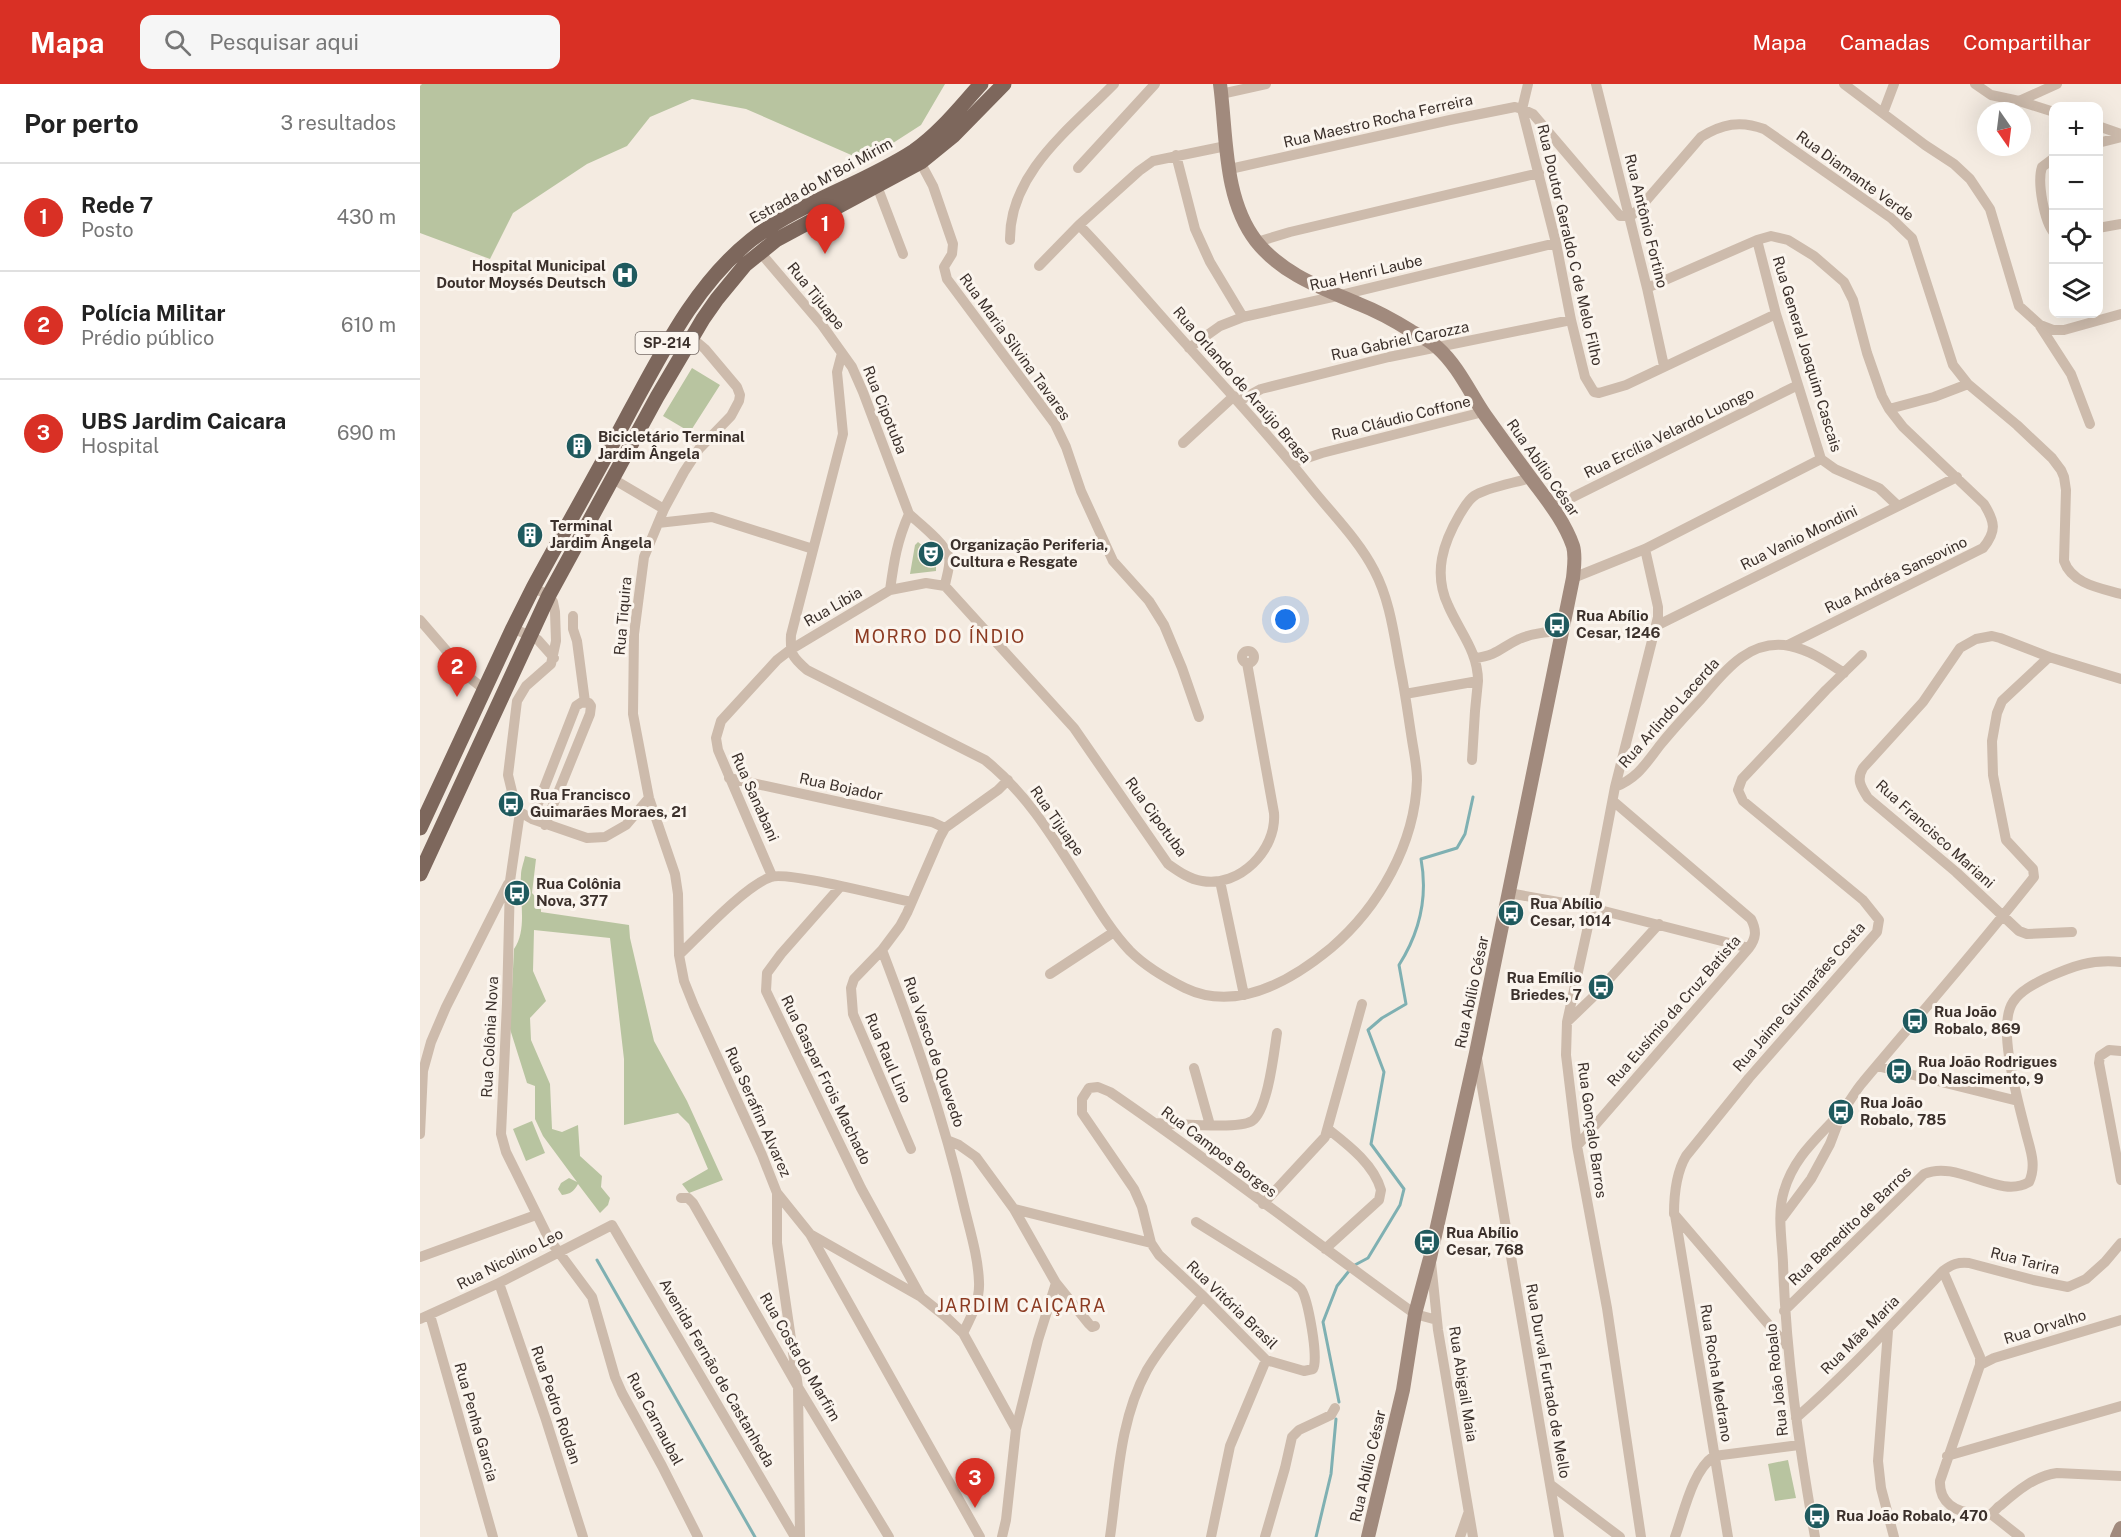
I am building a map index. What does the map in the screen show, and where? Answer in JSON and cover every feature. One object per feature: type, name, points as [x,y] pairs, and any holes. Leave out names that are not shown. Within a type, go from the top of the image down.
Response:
[{"type":"main road","name":"Estrada do M'Boi Mirim","points":[[420,828],[533,588],[676,330],[714,276],[750,241],[782,220],[917,157],[981,84]]},
{"type":"main road","name":"Estrada do M'Boi Mirim","points":[[420,874],[549,595],[631,444],[717,299],[759,251],[876,186],[917,157],[953,136],[1004,84]]},
{"type":"main road","name":"Rua Abílio César","points":[[1221,89],[1230,169],[1242,216],[1257,242],[1274,260],[1337,296],[1395,322],[1438,348],[1455,368],[1483,412],[1553,507],[1573,546],[1575,562],[1476,1053],[1430,1258],[1415,1314],[1403,1390],[1368,1537]]},
{"type":"main road","points":[[676,330],[683,333],[686,339],[680,358]]},
{"type":"main road","points":[[615,438],[617,444],[622,448],[627,448],[631,444]]},
{"type":"main road","points":[[2116,1537],[2121,1528]]},
{"type":"street","points":[[1010,240],[1010,224],[1014,209],[1021,189],[1034,166],[1114,84]]},
{"type":"street","points":[[1078,168],[1155,84]]},
{"type":"street","points":[[1221,89],[1266,84]]},
{"type":"street","name":"Rua Doutor Geraldo C de Melo Filho","points":[[1528,84],[1522,109],[1556,243],[1585,377],[1594,392],[1599,393],[1626,386],[1776,314]]},
{"type":"street","name":"Rua Antônio Fortino","points":[[1596,84],[1664,366]]},
{"type":"street","points":[[1844,84],[1954,164],[1970,179],[1990,209],[2019,306],[2040,326],[2071,374],[2090,424]]},
{"type":"street","points":[[1883,113],[1894,84]]},
{"type":"street","points":[[1976,84],[1991,95],[2049,110]]},
{"type":"street","points":[[2019,101],[2057,84]]},
{"type":"street","name":"Rua Maestro Rocha Ferreira","points":[[1230,169],[1449,120],[1509,108],[1522,109]]},
{"type":"street","points":[[1522,109],[1533,114],[1620,216],[1629,215]]},
{"type":"street","name":"Rua Diamante Verde","points":[[1629,215],[1638,210],[1701,137],[1714,129],[1736,123],[1751,124],[1764,129],[1891,218],[1907,232],[1918,255],[1953,365],[1968,384],[2017,425],[2052,458],[2061,470],[2066,490],[2064,561],[2070,573],[2097,587],[2121,594]]},
{"type":"street","points":[[2103,128],[2121,136]]},
{"type":"street","points":[[2103,141],[2121,136]]},
{"type":"street","points":[[1039,266],[1078,225],[1153,160],[1226,146]]},
{"type":"street","points":[[1176,156],[1185,197],[1199,239],[1219,279],[1243,317]]},
{"type":"street","name":"Rua Maria Silvina Tavares","points":[[917,157],[933,186],[953,244],[952,254],[944,267],[949,284],[1055,424],[1066,447],[1081,491],[1113,561],[1149,601],[1164,625],[1199,717]]},
{"type":"street","points":[[2049,162],[2042,167],[2040,179],[2046,221],[2049,226]]},
{"type":"street","points":[[1257,242],[1290,232],[1539,173]]},
{"type":"street","points":[[876,186],[903,254]]},
{"type":"street","points":[[2103,227],[2121,224]]},
{"type":"street","name":"Rua Orlando de Araújo Braga","points":[[1078,225],[1237,399],[1292,464],[1359,546],[1375,572],[1386,599]]},
{"type":"street","name":"Rua Andréa Sansovino","points":[[1647,288],[1771,236],[1788,240],[1814,256],[1844,282],[1853,300],[1867,353],[1889,409],[1903,427],[1984,504],[1992,516],[1994,526],[1990,540],[1983,548],[1788,645]]},
{"type":"street","name":"Rua General Joaquim Cascais","points":[[1757,240],[1776,314],[1821,459],[1835,470],[1879,488],[1898,506]]},
{"type":"street","name":"Rua Henri Laube","points":[[1189,348],[1220,326],[1243,317],[1556,243]]},
{"type":"street","name":"Rua Tijuape","points":[[759,251],[822,325],[842,353],[837,372],[843,434],[791,635],[790,650],[797,662],[807,670],[984,760],[1008,780],[1042,822],[1114,932],[1130,951],[1153,970],[1187,989],[1210,997],[1256,993],[1275,984],[1315,961],[1341,939],[1368,910],[1388,879],[1408,829],[1417,784],[1417,770],[1386,599]]},
{"type":"street","points":[[2040,326],[2053,330],[2064,330],[2121,314]]},
{"type":"street","name":"Rua Gabriel Carozza","points":[[1183,443],[1237,399],[1261,389],[1389,357],[1571,320]]},
{"type":"street","name":"Rua Tiquira","points":[[649,798],[633,714],[634,634],[644,557],[664,509],[699,449],[731,416],[740,395],[724,370],[692,338]]},
{"type":"street","name":"Rua Cipotuba","points":[[842,353],[863,392],[909,514],[947,553],[949,560],[945,586],[1074,728],[1168,864],[1196,879],[1220,881]]},
{"type":"street","points":[[1889,409],[1934,397],[1968,384]]},
{"type":"street","name":"Rua Ercília Velardo Luongo","points":[[1553,507],[1798,385]]},
{"type":"street","name":"Rua Cláudio Coffone","points":[[1292,464],[1322,453],[1483,412]]},
{"type":"street","points":[[1573,578],[1645,549],[1821,459]]},
{"type":"street","name":"Rua Vanio Mondini","points":[[1656,626],[1957,477]]},
{"type":"street","points":[[613,478],[664,509]]},
{"type":"street","points":[[1472,760],[1478,681],[1475,658],[1447,605],[1441,584],[1443,549],[1447,538],[1474,495],[1530,478]]},
{"type":"street","points":[[909,514],[899,537],[890,590],[926,583],[945,586]]},
{"type":"street","points":[[658,523],[712,517],[813,549]]},
{"type":"street","name":"Rua Gonçalo Barros","points":[[1641,1537],[1607,1308],[1577,1146],[1568,1076],[1567,1022],[1615,787],[1656,626],[1658,607],[1645,549]]},
{"type":"street","points":[[533,588],[549,595],[555,612],[554,658],[551,664],[526,686],[518,701],[508,775],[514,801],[520,812],[544,825],[587,838],[605,837],[626,825],[649,798]]},
{"type":"street","name":"Rua Líbia","points":[[790,650],[890,590]]},
{"type":"street","points":[[544,825],[590,714],[591,706],[585,702],[573,616]]},
{"type":"street","points":[[421,623],[470,678],[484,690]]},
{"type":"street","points":[[513,628],[531,636],[554,658]]},
{"type":"street","points":[[1475,658],[1494,655],[1522,638],[1562,631]]},
{"type":"street","name":"Rua Francisco Mariani","points":[[2072,932],[2023,933],[2019,931],[1956,872],[1868,798],[1858,776],[1923,702],[1956,651],[1976,639],[1992,636],[2049,657],[2121,679]]},
{"type":"street","points":[[1788,645],[1806,651],[1844,673],[1862,655]]},
{"type":"street","name":"Rua Arlindo Lacerda","points":[[1615,787],[1636,776],[1672,730],[1735,662],[1755,650],[1788,645]]},
{"type":"street","name":"Rua Sanabani","points":[[772,876],[720,757],[716,738],[721,721],[777,660],[790,650]]},
{"type":"street","name":"Rua João Robalo","points":[[1815,1537],[1799,1445],[1787,1346],[1784,1311],[1782,1196],[1790,1175],[1810,1143],[1843,1110],[1863,1082],[2003,917],[2034,877],[2031,866],[2006,840],[1993,776],[1992,741],[1997,713],[2002,701],[2049,657]]},
{"type":"street","points":[[1244,995],[1220,881],[1246,869],[1259,858],[1268,846],[1275,822],[1247,663]]},
{"type":"street","name":"Rua Jaime Guimarães Costa","points":[[1674,1214],[1677,1182],[1686,1155],[1749,1078],[1877,932],[1879,920],[1863,900],[1743,801],[1738,790],[1743,779],[1844,673]]},
{"type":"street","points":[[1405,694],[1478,681]]},
{"type":"street","points":[[532,819],[571,717],[576,706],[585,702]]},
{"type":"street","name":"Rua Bojador","points":[[729,778],[932,822],[945,828]]},
{"type":"street","points":[[882,950],[900,926],[945,828],[998,790],[1008,780]]},
{"type":"street","name":"Rua Serafim Alvarez","points":[[649,798],[675,874],[678,894],[679,955],[684,981],[777,1193],[810,1233],[980,1537]]},
{"type":"street","name":"Rua Eusímio da Cruz Batista","points":[[1577,1146],[1749,948],[1754,940],[1755,932],[1751,920],[1613,801]]},
{"type":"street","name":"Rua Colônia Nova","points":[[520,812],[510,881],[510,933],[501,1134],[506,1152],[536,1215],[558,1251]]},
{"type":"street","points":[[679,955],[748,891],[772,876],[787,876],[911,902]]},
{"type":"street","points":[[420,1134],[423,1071],[431,1041],[510,881]]},
{"type":"street","name":"Rua Gaspar Frois Machado","points":[[840,887],[767,973],[766,991],[861,1188],[921,1297]]},
{"type":"street","points":[[1509,893],[1592,908],[1749,948]]},
{"type":"street","points":[[1567,1022],[1587,1004],[1659,924]]},
{"type":"street","points":[[1050,974],[1114,932]]},
{"type":"street","name":"Rua Vasco de Quevedo","points":[[882,950],[949,1141],[976,1157],[1014,1209],[1056,1283],[1089,1324],[1092,1327],[1095,1326]]},
{"type":"street","name":"Rua Raul Lino","points":[[882,950],[854,980],[851,988],[852,1014],[911,1149]]},
{"type":"street","name":"Rua Benedito de Barros","points":[[1784,1311],[1924,1174],[1941,1170],[2014,1188],[2029,1182],[2033,1161],[2018,1101],[2006,1031],[2006,1019],[2013,1001],[2036,983],[2074,967],[2102,960],[2121,962]]},
{"type":"street","points":[[1263,1204],[1323,1140],[1362,1004]]},
{"type":"street","points":[[1155,1123],[1210,1125],[1245,1123],[1252,1120],[1258,1114],[1267,1087],[1277,1033]]},
{"type":"street","points":[[2121,1052],[2109,1050],[2100,1056],[2099,1063],[2121,1180]]},
{"type":"street","name":"Rua Durval Furtado de Mello","points":[[1476,1053],[1559,1537]]},
{"type":"street","points":[[1877,1066],[2018,1101]]},
{"type":"street","points":[[1194,1068],[1210,1125]]},
{"type":"street","name":"Rua Campos Borges","points":[[1151,1243],[1142,1207],[1134,1189],[1082,1113],[1082,1099],[1092,1087],[1110,1092],[1155,1123],[1415,1314],[1437,1320]]},
{"type":"street","name":"Rua João Robalo","points":[[1782,1218],[1811,1179],[1830,1144],[1843,1110]]},
{"type":"street","points":[[1325,1249],[1379,1200],[1382,1190],[1362,1160],[1328,1129]]},
{"type":"street","points":[[949,1141],[975,1251],[980,1283],[974,1314],[963,1333]]},
{"type":"street","points":[[777,1193],[777,1243],[798,1387],[800,1537]]},
{"type":"street","name":"Rua Costa do Marfim","points":[[681,1198],[688,1198],[693,1203],[798,1387],[889,1537]]},
{"type":"street","points":[[1014,1209],[1151,1243]]},
{"type":"street","points":[[1674,1214],[1787,1346]]},
{"type":"street","name":"Rua Rocha Medrano","points":[[1674,1214],[1728,1537]]},
{"type":"street","points":[[420,1257],[536,1215]]},
{"type":"street","name":"Rua Vitória Brasil","points":[[1151,1243],[1159,1256],[1203,1296],[1266,1360],[1304,1371],[1313,1369],[1315,1365],[1310,1322],[1301,1290],[1294,1283],[1196,1222]]},
{"type":"street","name":"Rua Nicolino Leo","points":[[425,1317],[499,1283],[613,1225]]},
{"type":"street","name":"Avenida Fernão de Castanheda","points":[[613,1225],[795,1537]]},
{"type":"street","points":[[810,1233],[921,1297],[963,1333],[1016,1430]]},
{"type":"street","name":"Rua Tarira","points":[[1943,1271],[1959,1262],[1969,1263],[2068,1287],[2090,1275],[2121,1243]]},
{"type":"street","name":"Rua Carnaubal","points":[[558,1251],[592,1297],[622,1394],[663,1466],[698,1537]]},
{"type":"street","name":"Rua Abigail Maia","points":[[1430,1258],[1437,1320],[1473,1537]]},
{"type":"street","points":[[1943,1271],[1978,1348],[1980,1365],[1947,1456],[1940,1488],[1946,1502],[1958,1511],[1970,1514],[1991,1514],[2020,1537]]},
{"type":"street","name":"Rua Mãe Maria","points":[[1796,1418],[1888,1331],[1943,1271]]},
{"type":"street","name":"Rua Pedro Roldan","points":[[499,1283],[546,1419],[583,1537]]},
{"type":"street","points":[[1002,1537],[1016,1430],[1038,1340],[1056,1283]]},
{"type":"street","points":[[1110,1537],[1125,1427],[1137,1394],[1159,1353],[1203,1296]]},
{"type":"street","name":"Rua Penha Garcia","points":[[425,1317],[493,1537]]},
{"type":"street","name":"Rua Orvalho","points":[[1980,1365],[1994,1358],[2121,1320]]},
{"type":"street","points":[[1888,1331],[1878,1461],[1881,1488],[1894,1537]]},
{"type":"street","points":[[1211,1537],[1230,1446],[1266,1360]]},
{"type":"street","points":[[1947,1456],[2121,1406]]},
{"type":"street","points":[[1265,1537],[1292,1437],[1299,1430],[1331,1415],[1335,1408]]},
{"type":"street","points":[[1675,1537],[1698,1475],[1703,1466],[1714,1456],[1799,1445]]},
{"type":"street","points":[[1991,1514],[2012,1496],[2047,1474],[2121,1476]]},
{"type":"street","points":[[1551,1485],[1620,1537]]},
{"type":"street","name":"Rua Abigail Maia","points":[[1460,1537],[1468,1514]]},
{"type":"green space","points":[[422,84],[945,84],[921,125],[865,161],[746,109],[692,99],[650,117],[627,146],[587,164],[513,213],[490,259],[420,233],[420,86]]},
{"type":"green space","points":[[692,368],[720,385],[690,432],[663,416]]},
{"type":"green space","points":[[918,542],[936,557],[936,571],[910,574],[915,545]]},
{"type":"green space","points":[[525,856],[536,859],[532,893],[541,903],[541,912],[629,925],[654,1041],[687,1101],[723,1180],[689,1193],[682,1184],[708,1169],[689,1124],[678,1113],[624,1125],[624,1059],[610,938],[534,930],[533,971],[546,1001],[530,1018],[531,1040],[550,1084],[552,1129],[562,1132],[578,1125],[580,1156],[602,1176],[601,1187],[610,1198],[608,1205],[600,1213],[578,1184],[572,1192],[565,1195],[562,1195],[558,1189],[561,1183],[569,1178],[577,1182],[543,1136],[535,1119],[535,1086],[527,1083],[510,1029],[514,949],[521,932],[521,870]]},
{"type":"green space","points":[[532,1121],[545,1153],[526,1161],[513,1129]]},
{"type":"green space","points":[[1788,1460],[1796,1498],[1775,1501],[1768,1464]]},
{"type":"waterway","points":[[1353,1266],[1368,1258],[1400,1205],[1404,1189],[1371,1144],[1384,1072],[1368,1030],[1382,1018],[1406,1004],[1399,965],[1417,927],[1423,901],[1421,859],[1457,848],[1465,834],[1473,797]]},
{"type":"waterway","points":[[597,1260],[755,1537]]},
{"type":"waterway","points":[[1339,1402],[1323,1322],[1337,1286],[1349,1271]]},
{"type":"waterway","points":[[1316,1537],[1331,1474],[1336,1419]]},
{"type":"place","name":"Rede 7","points":[[825,254]]},
{"type":"place","name":"Hospital Municipal Doutor Moysés Deutsch","points":[[625,275]]},
{"type":"place","name":"Bicicletário Terminal Jardim Ângela","points":[[579,446]]},
{"type":"place","name":"Terminal Jardim Ângela","points":[[530,535]]},
{"type":"place","name":"Organização Periferia, Cultura e Resgate","points":[[931,554]]},
{"type":"place","name":"Rua Abílio Cesar, 1246","points":[[1557,625]]},
{"type":"place","name":"Polícia Militar","points":[[457,697]]},
{"type":"place","name":"Rua Francisco Guimarães Moraes, 21","points":[[511,804]]},
{"type":"place","name":"Rua Colônia Nova, 377","points":[[517,893]]},
{"type":"place","name":"Rua Abílio Cesar, 1014","points":[[1511,913]]},
{"type":"place","name":"Rua Emílio Briedes, 7","points":[[1601,987]]},
{"type":"place","name":"Rua João Robalo, 869","points":[[1915,1021]]},
{"type":"place","name":"Rua João Rodrigues Do Nascimento, 9","points":[[1899,1071]]},
{"type":"place","name":"Rua João Robalo, 785","points":[[1841,1112]]},
{"type":"place","name":"Rua Abílio Cesar, 768","points":[[1427,1242]]},
{"type":"place","name":"UBS Jardim Caicara","points":[[975,1508]]},
{"type":"place","name":"Rua João Robalo, 470","points":[[1817,1516]]},
{"type":"district","name":"MORRO DO ÍNDIO","points":[[940,637]]},
{"type":"district","name":"JARDIM CAIÇARA","points":[[1022,1306]]}]
